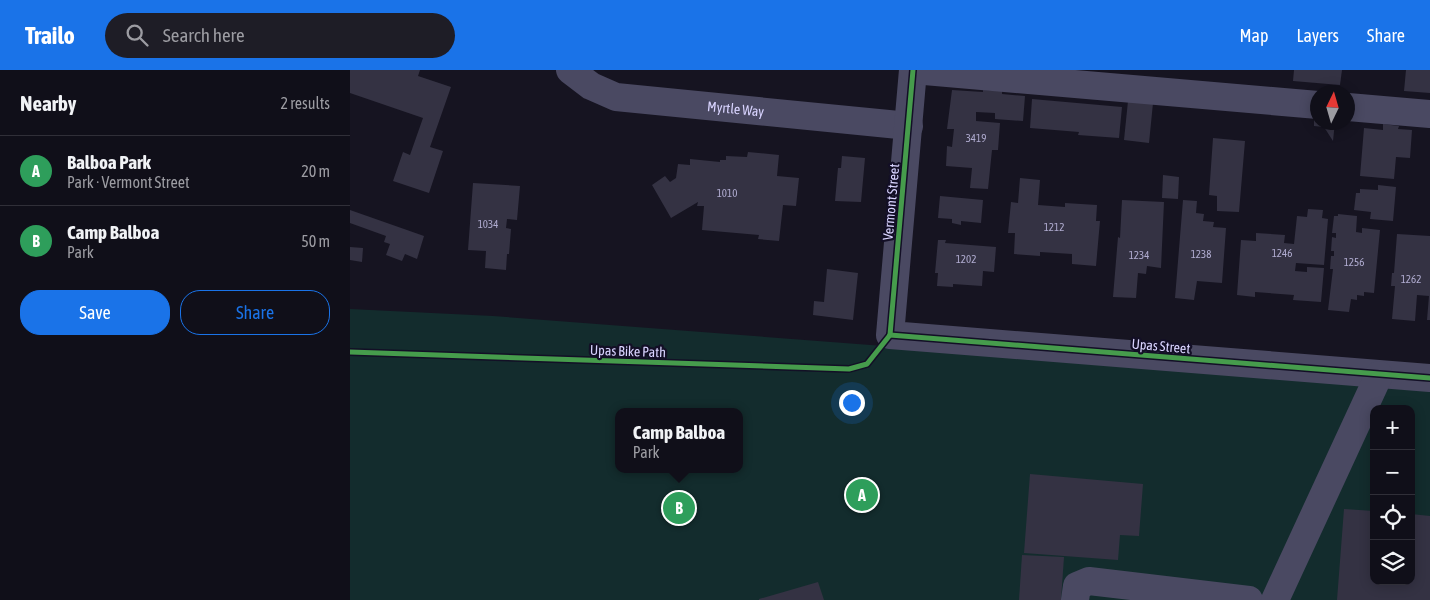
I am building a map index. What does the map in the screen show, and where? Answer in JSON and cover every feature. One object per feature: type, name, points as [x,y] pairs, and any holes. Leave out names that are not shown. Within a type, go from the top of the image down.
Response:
[{"type":"street","name":"Myrtle Way","points":[[570,70],[590,86],[616,97],[909,126]]},
{"type":"street","name":"Vermont Street","points":[[890,335],[914,70]]},
{"type":"street","points":[[914,70],[1310,104]]},
{"type":"street","points":[[1355,108],[1430,114]]},
{"type":"street","name":"Upas Street","points":[[890,335],[1430,378]]},
{"type":"street","points":[[1275,600],[1379,375]]},
{"type":"street","points":[[1075,600],[1077,586],[1089,581],[1249,600]]},
{"type":"green space","points":[[350,309],[493,316],[1430,388],[1430,600],[350,600]]},
{"type":"building","points":[[350,70],[420,70],[418,76],[451,87],[430,147],[443,151],[429,193],[393,181],[403,152],[410,155],[423,118],[350,93]]},
{"type":"building","points":[[1294,70],[1342,70],[1340,85],[1293,81]]},
{"type":"building","points":[[1406,70],[1430,70],[1430,93],[1404,91]]},
{"type":"building","points":[[952,90],[1002,91],[1002,94],[1025,96],[1023,121],[995,119],[995,113],[976,112],[976,121],[1000,123],[998,150],[992,150],[988,189],[970,188],[972,168],[946,166],[947,146],[952,147],[954,129],[947,129]]},
{"type":"building","points":[[1032,99],[1122,107],[1119,138],[1078,135],[1079,132],[1030,128]]},
{"type":"building","points":[[1128,101],[1153,103],[1149,143],[1124,140]]},
{"type":"building","points":[[1383,124],[1399,126],[1398,129],[1412,130],[1410,158],[1396,157],[1394,179],[1360,176],[1364,128],[1383,130]]},
{"type":"building","points":[[1326,130],[1334,130],[1333,141]]},
{"type":"building","points":[[1213,138],[1245,141],[1239,212],[1217,211],[1217,196],[1209,195]]},
{"type":"building","points":[[748,152],[779,155],[777,176],[799,178],[796,206],[783,205],[779,241],[758,239],[759,235],[702,230],[704,206],[697,206],[698,202],[671,218],[652,185],[665,176],[670,182],[676,178],[678,164],[690,165],[690,159],[720,162],[720,160],[726,160],[726,156],[747,157]]},
{"type":"building","points":[[842,156],[865,158],[861,202],[835,201],[838,168],[841,168]]},
{"type":"building","points":[[1163,175],[1179,177],[1178,199],[1162,198]]},
{"type":"building","points":[[1020,178],[1040,180],[1038,205],[1065,207],[1065,203],[1097,205],[1096,221],[1100,221],[1096,266],[1072,264],[1072,254],[1040,252],[1040,256],[1014,254],[1015,233],[1008,233],[1011,202],[1018,203]]},
{"type":"building","points":[[473,183],[520,186],[517,220],[507,219],[506,228],[511,229],[506,270],[485,268],[486,251],[468,250]]},
{"type":"building","points":[[1378,185],[1396,187],[1393,221],[1370,219],[1371,212],[1354,210],[1356,193],[1360,193],[1360,189],[1378,190]]},
{"type":"building","points":[[940,196],[983,200],[981,223],[961,221],[961,225],[952,223],[952,219],[938,218]]},
{"type":"building","points":[[1122,200],[1164,202],[1161,268],[1147,266],[1146,274],[1138,273],[1136,298],[1113,297],[1118,237],[1120,238]]},
{"type":"building","points":[[1183,200],[1197,201],[1196,213],[1204,214],[1203,221],[1214,222],[1213,227],[1226,228],[1222,283],[1197,281],[1194,300],[1175,298]]},
{"type":"building","points":[[1308,209],[1323,210],[1322,218],[1328,219],[1324,265],[1296,263],[1295,271],[1307,272],[1307,267],[1324,268],[1321,302],[1293,300],[1294,295],[1255,292],[1255,297],[1237,295],[1241,240],[1256,241],[1256,233],[1285,235],[1284,243],[1294,244],[1297,216],[1307,217]]},
{"type":"building","points":[[350,210],[424,236],[417,259],[405,254],[402,261],[386,255],[390,244],[384,242],[386,236],[350,223]]},
{"type":"building","points":[[1338,214],[1357,216],[1356,232],[1362,233],[1362,228],[1380,230],[1374,293],[1364,292],[1364,296],[1357,295],[1357,300],[1351,299],[1349,312],[1328,310],[1333,269],[1330,269],[1331,256],[1334,256],[1334,251],[1331,251],[1332,237],[1336,238],[1336,233],[1332,233],[1334,216],[1338,216]]},
{"type":"building","points":[[1397,234],[1430,236],[1430,320],[1427,320],[1429,296],[1417,295],[1415,321],[1392,319],[1395,286],[1391,286]]},
{"type":"building","points":[[938,240],[946,240],[945,243],[996,247],[994,272],[983,271],[982,286],[953,284],[953,287],[937,286],[938,273],[935,273]]},
{"type":"building","points":[[350,247],[363,248],[362,262],[350,260]]},
{"type":"building","points":[[827,269],[858,273],[853,320],[813,315],[814,301],[824,302]]},
{"type":"building","points":[[1030,474],[1143,484],[1139,536],[1120,535],[1118,560],[1024,553]]},
{"type":"building","points":[[1344,509],[1370,511],[1370,585],[1415,585],[1415,514],[1430,516],[1430,600],[1337,600]]},
{"type":"building","points":[[1022,555],[1064,557],[1061,600],[1019,600]]},
{"type":"building","points":[[818,582],[824,600],[759,600],[759,599]]},
{"type":"cycle path","points":[[890,335],[913,70]]},
{"type":"cycle path","points":[[890,335],[1430,378]]},
{"type":"cycle path","name":"Upas Bike Path","points":[[350,352],[849,369],[867,364],[890,335]]},
{"type":"place","name":"Balboa Park","points":[[862,495]]},
{"type":"place","name":"Camp Balboa","points":[[679,508]]}]
